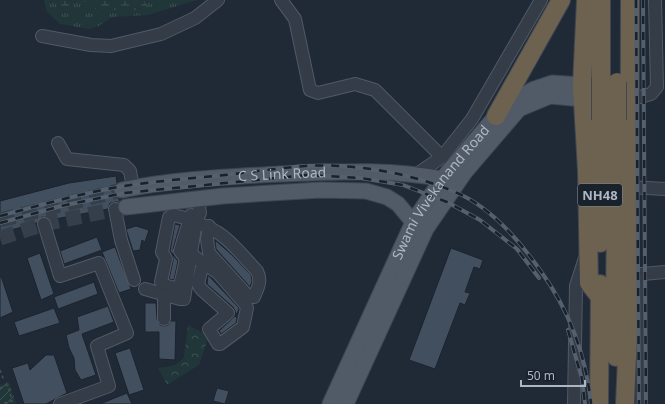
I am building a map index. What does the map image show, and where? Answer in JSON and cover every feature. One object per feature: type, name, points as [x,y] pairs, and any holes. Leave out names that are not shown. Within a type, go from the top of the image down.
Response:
[{"type":"highway","points":[[496,116],[561,0]]},
{"type":"highway","points":[[586,0],[582,92],[587,171],[589,283],[607,293],[635,274]]},
{"type":"highway","name":"NH48","points":[[601,0],[619,88]]},
{"type":"highway","name":"NH48","points":[[599,404],[607,293],[609,120],[619,88],[618,0]]},
{"type":"highway","points":[[625,404],[635,274],[630,187],[619,88],[630,0]]},
{"type":"highway","name":"NH48","points":[[607,293],[616,404]]},
{"type":"main road","name":"Swami Vivekanand Road","points":[[330,404],[442,179],[496,116],[514,100],[534,89],[552,83],[582,92]]},
{"type":"main road","name":"Swami Vivekanand Road","points":[[346,404],[419,226],[519,109],[550,96],[564,96],[582,92],[619,88]]},
{"type":"main road","name":"C S Link Road","points":[[128,189],[219,177],[379,171],[417,174],[442,179]]},
{"type":"main road","points":[[374,192],[379,171]]},
{"type":"main road","name":"C S Link Road","points":[[121,208],[192,200],[321,190],[374,192],[387,197],[398,204],[419,226]]},
{"type":"street","points":[[42,36],[91,45],[110,46],[161,34],[195,18],[218,0]]},
{"type":"street","points":[[281,0],[295,19],[310,90],[318,93],[355,84],[375,90],[442,157]]},
{"type":"street","points":[[417,174],[442,157],[472,119],[541,0]]},
{"type":"street","points":[[619,88],[651,94],[657,87],[655,0]]},
{"type":"street","points":[[58,143],[66,159],[124,165],[130,171],[128,189]]},
{"type":"street","points":[[630,187],[665,188]]},
{"type":"street","points":[[192,200],[200,213],[193,219],[180,251],[186,259],[180,286],[178,289],[164,285],[161,282],[166,259],[162,252],[169,217],[173,215],[193,219],[209,226],[219,232],[257,270],[260,276],[260,284],[254,297],[249,297],[209,253],[207,239],[209,226]]},
{"type":"street","points":[[121,208],[121,240],[134,280]]},
{"type":"street","points":[[145,289],[184,299],[192,255],[193,219]]},
{"type":"street","points":[[44,224],[60,276],[99,263],[127,333],[97,346],[109,386],[60,404]]},
{"type":"street","points":[[574,404],[576,286],[588,248]]},
{"type":"street","points":[[192,255],[218,273],[247,308],[243,327],[220,344],[218,344],[209,329],[228,313],[201,289],[198,284],[203,263]]},
{"type":"street","points":[[640,404],[635,274],[665,272]]},
{"type":"street","points":[[164,295],[164,319]]},
{"type":"path","points":[[0,370],[3,378],[0,379]]},
{"type":"path","points":[[0,388],[8,385],[12,401],[2,404]]},
{"type":"green space","points":[[44,0],[197,0],[148,15],[112,17],[99,26],[89,29],[60,24],[47,12]]},
{"type":"green space","points":[[57,0],[144,0],[146,5],[143,10],[110,10],[105,15],[97,11],[90,2],[77,1],[66,9],[60,5]]},
{"type":"green space","points":[[188,325],[209,336],[199,365],[167,385],[158,368],[176,364],[182,360],[184,357]]},
{"type":"green space","points":[[9,382],[16,403],[0,404],[0,385]]},
{"type":"building","points":[[116,176],[117,183],[113,191],[120,201],[110,203],[108,209],[50,220],[42,217],[37,223],[0,233],[0,201],[69,183]]},
{"type":"building","points":[[175,224],[180,225],[173,249],[174,255],[170,251]]},
{"type":"building","points":[[136,226],[149,230],[145,242],[142,240],[140,250],[133,251],[126,229]]},
{"type":"building","points":[[97,237],[102,250],[64,264],[60,251]]},
{"type":"building","points":[[215,240],[251,275],[252,281],[250,287],[216,249]]},
{"type":"building","points":[[115,247],[131,289],[119,293],[102,252]]},
{"type":"building","points":[[451,248],[483,260],[480,269],[474,267],[465,292],[470,293],[465,305],[460,303],[435,369],[409,360]]},
{"type":"building","points":[[40,253],[54,294],[41,300],[27,258]]},
{"type":"building","points":[[173,255],[178,261],[174,280],[169,279]]},
{"type":"building","points":[[208,275],[239,308],[237,315],[233,307],[207,284]]},
{"type":"building","points":[[1,276],[13,312],[0,318],[0,277]]},
{"type":"building","points":[[94,282],[98,294],[58,309],[54,297]]},
{"type":"building","points":[[145,303],[156,303],[157,319],[160,325],[168,325],[171,321],[176,321],[175,360],[159,359],[159,332],[145,332]]},
{"type":"building","points":[[108,306],[114,322],[82,334],[96,375],[81,380],[75,370],[74,358],[69,348],[66,335],[79,330],[77,317]]},
{"type":"building","points":[[54,308],[60,323],[19,336],[14,322]]},
{"type":"building","points":[[235,316],[237,318],[236,323],[221,334],[219,331]]},
{"type":"building","points":[[130,348],[144,390],[129,395],[115,353]]},
{"type":"building","points":[[46,355],[54,355],[67,393],[46,404],[24,404],[12,368],[28,363],[30,370]]},
{"type":"building","points":[[217,388],[229,391],[225,404],[213,401]]},
{"type":"building","points":[[127,393],[132,404],[100,404]]},
{"type":"tunnel","points":[[0,220],[122,190]]},
{"type":"tunnel","points":[[0,238],[44,224],[126,207]]},
{"type":"railway","points":[[636,0],[639,404]]},
{"type":"railway","points":[[643,0],[646,404]]},
{"type":"railway","points":[[0,216],[77,196],[124,186],[305,166],[323,165],[362,168],[401,175],[438,185],[468,198],[480,206],[513,236],[532,259],[560,301],[568,317],[585,368],[591,404]]},
{"type":"railway","points":[[0,223],[61,206],[124,193],[307,175],[361,178],[403,185],[447,202],[480,220],[517,249],[539,278]]},
{"type":"railway","points":[[568,330],[582,379],[585,404]]}]
